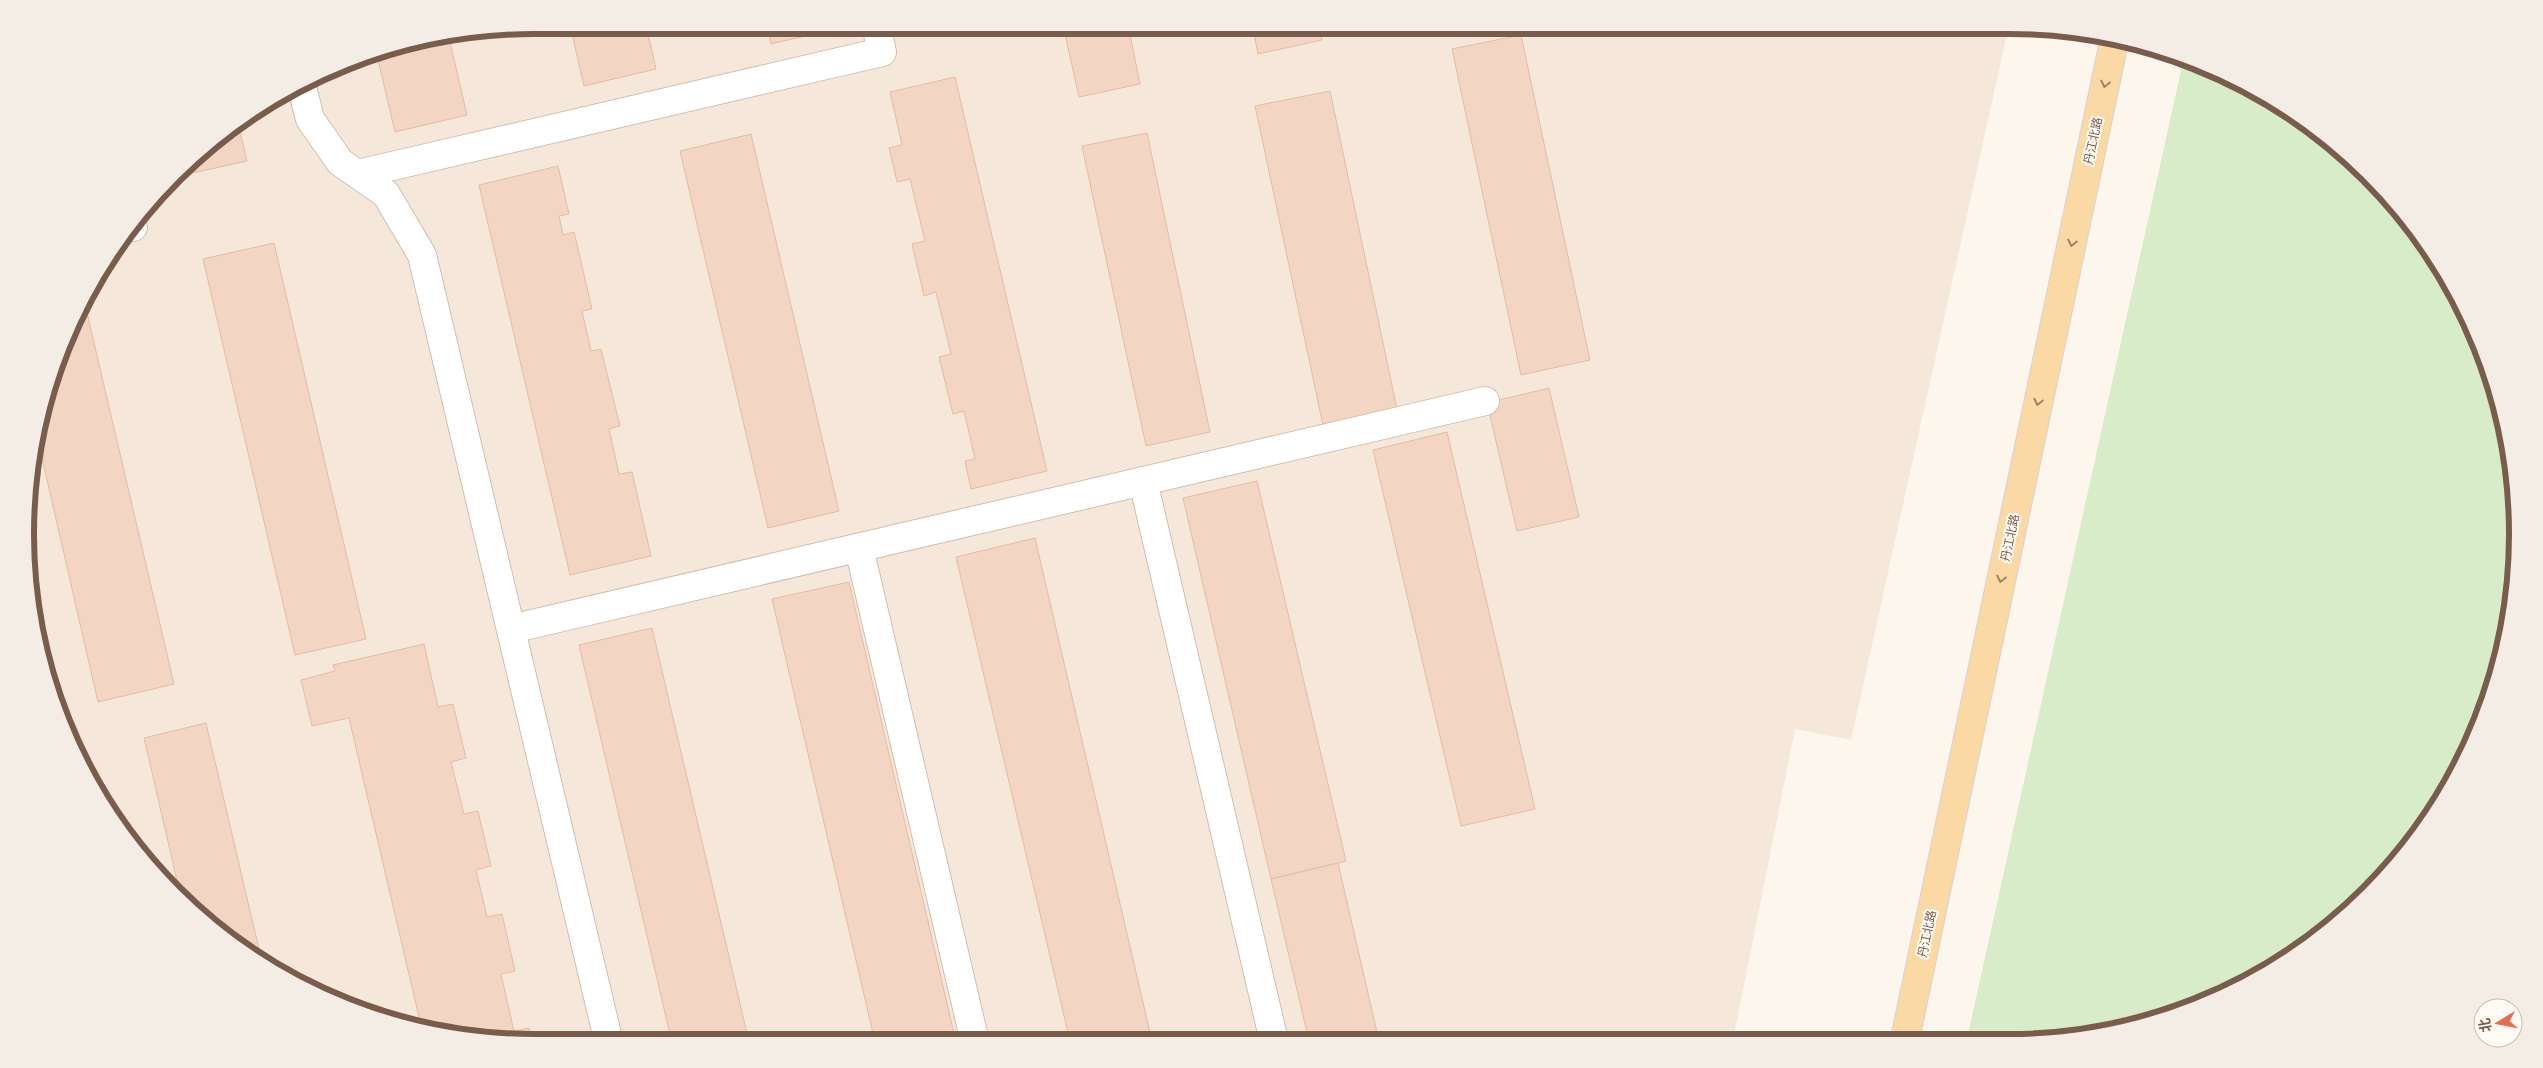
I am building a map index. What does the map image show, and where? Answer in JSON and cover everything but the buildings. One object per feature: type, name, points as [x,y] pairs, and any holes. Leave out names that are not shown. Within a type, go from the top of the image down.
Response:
[{"type":"main road","name":"丹江北路","points":[[1906,1034],[2113,45]]},
{"type":"lane","points":[[358,174],[882,52],[878,34]]},
{"type":"lane","points":[[303,91],[310,119],[340,162],[386,194],[422,255],[607,1034]]},
{"type":"lane","points":[[511,629],[1485,401]]},
{"type":"lane","points":[[1143,481],[1272,1034]]},
{"type":"lane","points":[[859,548],[973,1034]]},
{"type":"shaded area","points":[[534,34],[2007,34],[1851,740],[1795,729],[1734,1034],[534,1034],[501,1033],[436,1025],[373,1008],[343,996],[313,983],[256,950],[229,931],[180,888],[137,839],[118,812],[85,755],[72,725],[60,695],[43,632],[35,567],[34,534],[35,501],[43,436],[60,373],[85,313],[118,256],[137,229],[180,180],[229,137],[256,118],[313,85],[373,60],[436,43],[501,35]]},
{"type":"green space","points":[[2182,65],[2230,85],[2259,101],[2314,137],[2339,158],[2363,180],[2406,229],[2442,284],[2458,313],[2483,373],[2500,436],[2508,501],[2509,534],[2508,567],[2500,632],[2483,695],[2471,725],[2458,755],[2425,812],[2406,839],[2363,888],[2314,931],[2287,950],[2230,983],[2170,1008],[2107,1025],[2074,1030],[2042,1033],[1968,1034]]}]
